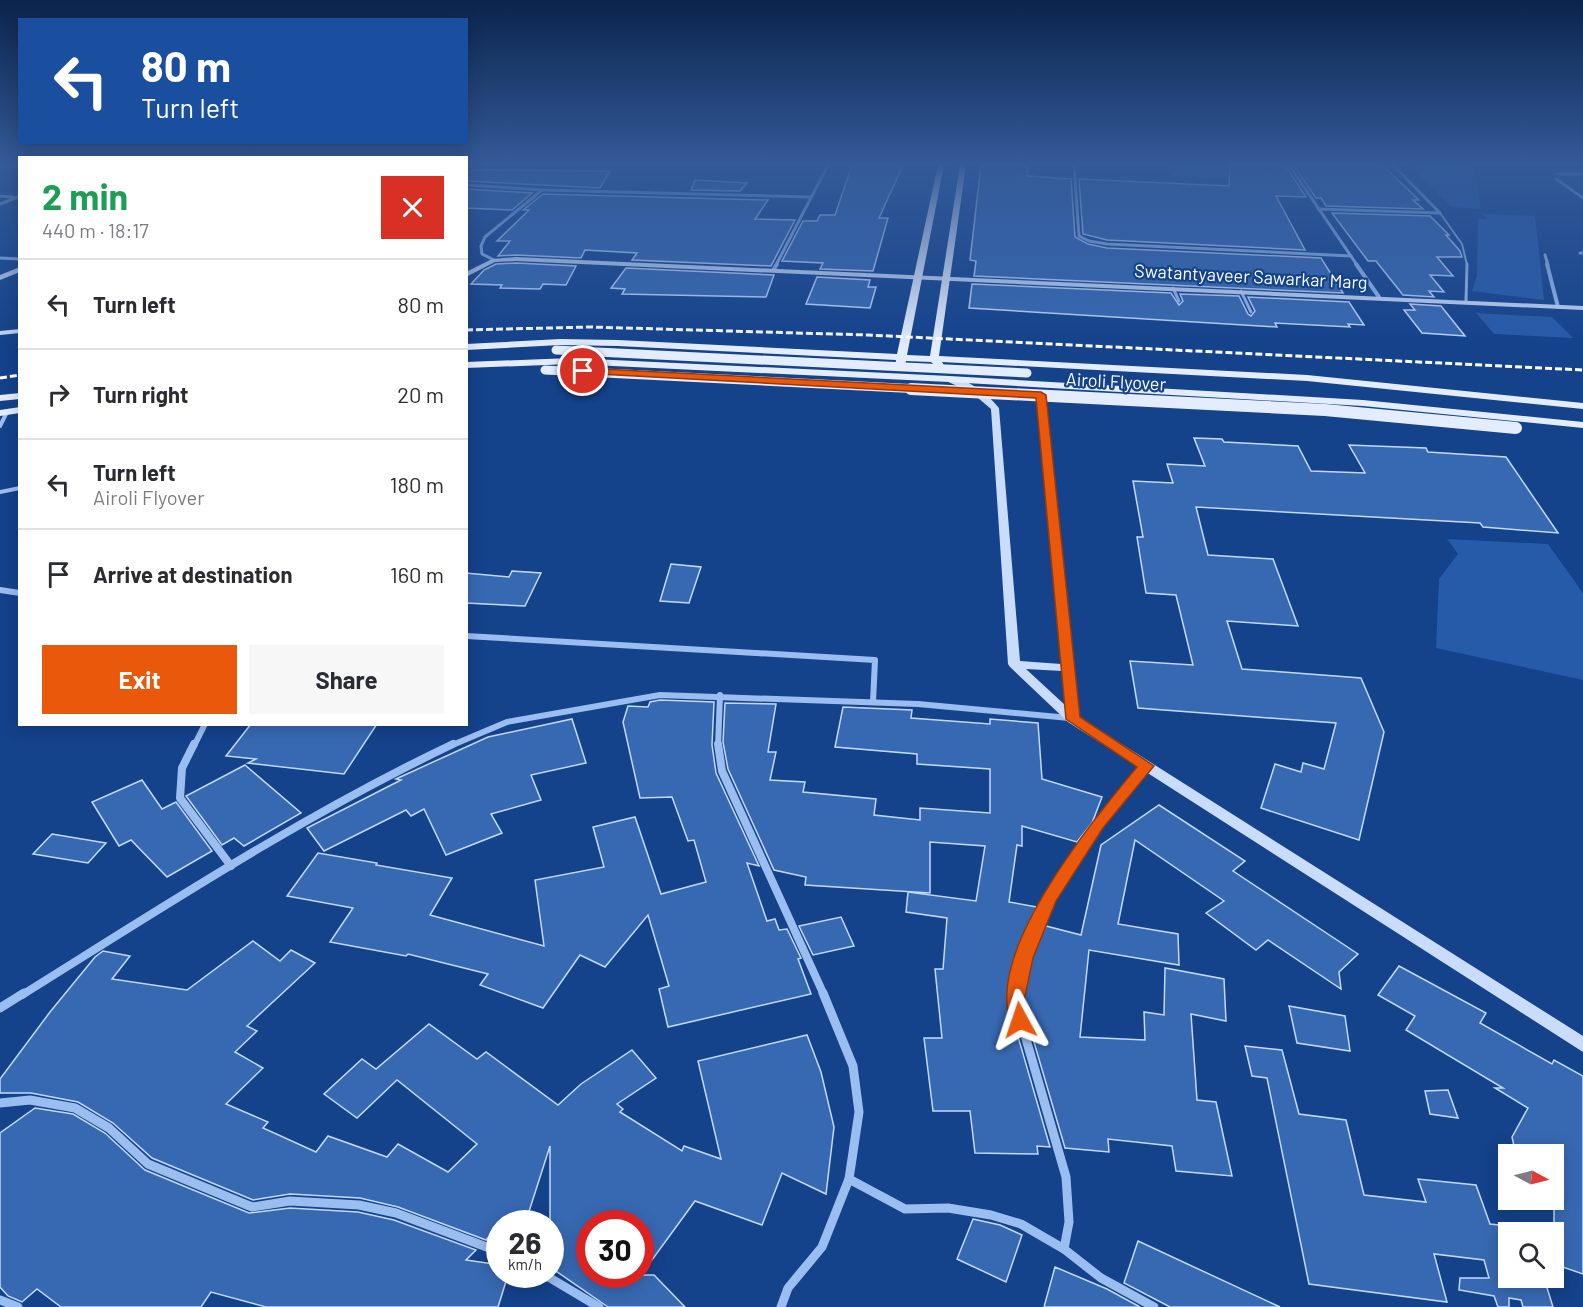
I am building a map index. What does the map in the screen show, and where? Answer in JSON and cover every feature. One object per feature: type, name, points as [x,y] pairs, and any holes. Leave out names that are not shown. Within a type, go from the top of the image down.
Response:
[{"type":"main road","points":[[898,378],[928,226]]},
{"type":"main road","points":[[949,379],[934,359],[954,226]]},
{"type":"main road","points":[[468,347],[582,342],[1351,381],[1583,407]]},
{"type":"main road","name":"Airoli Flyover","points":[[468,352],[556,350],[1312,388],[1501,406],[1583,407]]},
{"type":"main road","points":[[468,367],[571,361],[949,379],[1341,401],[1583,427]]},
{"type":"main road","name":"Airoli Flyover","points":[[468,367],[1325,410],[1516,428],[1583,427]]},
{"type":"main road","points":[[0,398],[18,396]]},
{"type":"main road","points":[[3,412],[18,410]]},
{"type":"street","points":[[494,260],[482,254],[481,246],[485,237],[499,226]]},
{"type":"street","points":[[774,269],[796,226]]},
{"type":"street","points":[[1078,226],[1079,236],[1089,241],[1107,244],[1351,256]]},
{"type":"street","points":[[1330,226],[1379,297]]},
{"type":"street","points":[[1545,255],[1558,307]]},
{"type":"street","points":[[0,258],[18,259]]},
{"type":"street","points":[[468,273],[494,260]]},
{"type":"street","name":"Swatantyaveer Sawarkar Marg","points":[[494,260],[774,269],[1583,308]]},
{"type":"street","points":[[0,278],[18,270]]},
{"type":"street","points":[[0,333],[18,331]]},
{"type":"street","points":[[949,379],[971,387],[995,408],[1014,664],[1073,719],[1583,1045]]},
{"type":"street","points":[[1041,395],[1073,719]]},
{"type":"street","points":[[0,590],[18,592]]},
{"type":"street","points":[[468,636],[875,660],[873,702]]},
{"type":"street","points":[[1014,664],[1068,668]]},
{"type":"street","points":[[0,1008],[305,820],[382,778],[468,737],[507,722],[660,695],[720,695],[918,704],[1073,719]]},
{"type":"street","points":[[720,695],[718,743],[722,771],[836,1022],[853,1066],[859,1112],[849,1179],[822,1247],[788,1288],[782,1307]]},
{"type":"street","points":[[204,726],[182,768],[180,798],[231,866]]},
{"type":"street","points":[[1064,1249],[1069,1222],[1066,1177],[1015,1001],[1024,958],[1048,899],[1098,824],[1146,766]]},
{"type":"street","points":[[0,1103],[30,1100],[75,1108],[109,1128],[148,1164],[252,1207],[290,1201],[359,1205],[396,1213],[486,1247]]},
{"type":"street","points":[[849,1179],[905,1209],[948,1208],[991,1215],[1021,1224],[1064,1249],[1101,1278],[1154,1307]]},
{"type":"street","points":[[564,1286],[599,1307]]},
{"type":"street","points":[[0,1300],[18,1307]]},
{"type":"lane","points":[[1451,226],[1460,237],[1470,265],[1466,301]]},
{"type":"lane","points":[[1173,288],[1179,301]]},
{"type":"lane","points":[[1241,291],[1251,312]]},
{"type":"lane","points":[[0,426],[3,412]]},
{"type":"lane","points":[[0,492],[18,488]]},
{"type":"shaded area","points":[[1478,226],[1536,226],[1544,300],[1472,291],[1477,276]]},
{"type":"shaded area","points":[[1476,313],[1552,317],[1573,338],[1494,334]]},
{"type":"shaded area","points":[[1447,539],[1548,544],[1583,593],[1583,680],[1436,648],[1439,579],[1458,554]]},
{"type":"building","points":[[512,226],[792,226],[771,266],[632,260],[637,253],[585,250],[581,258],[498,256],[510,241],[497,241]]},
{"type":"building","points":[[800,226],[886,226],[873,271],[820,269],[823,263],[782,261]]},
{"type":"building","points":[[974,226],[1074,226],[1075,237],[1088,244],[1107,248],[1321,258],[1343,293],[974,276],[976,261],[970,260]]},
{"type":"building","points":[[1082,226],[1292,226],[1305,250],[1107,240],[1083,234]]},
{"type":"building","points":[[1342,226],[1440,226],[1449,235],[1446,235],[1460,251],[1462,257],[1437,257],[1453,276],[1430,275],[1444,292],[1429,291],[1434,297],[1403,295],[1376,261],[1368,261]]},
{"type":"building","points":[[496,264],[576,266],[566,285],[543,284],[540,289],[500,288],[502,285],[471,284],[484,270]]},
{"type":"building","points":[[626,268],[774,275],[766,297],[622,294],[625,289],[611,288]]},
{"type":"building","points":[[817,277],[870,280],[868,287],[876,287],[870,308],[806,304]]},
{"type":"building","points":[[972,284],[1171,293],[1179,305],[1183,301],[1180,294],[1239,296],[1251,316],[1255,311],[1248,297],[1349,302],[1364,325],[1348,324],[1350,327],[1275,323],[1277,327],[969,308]]},
{"type":"building","points":[[1410,304],[1441,306],[1465,336],[1422,333],[1404,310],[1415,310]]},
{"type":"building","points":[[1194,438],[1298,446],[1311,471],[1365,473],[1349,445],[1426,448],[1428,452],[1506,457],[1558,533],[1483,527],[1480,523],[1196,507],[1208,555],[1273,559],[1298,626],[1227,621],[1242,669],[1361,678],[1384,732],[1359,840],[1261,808],[1275,764],[1301,772],[1303,763],[1324,769],[1336,723],[1138,708],[1130,661],[1193,665],[1176,595],[1146,593],[1137,537],[1143,537],[1133,481],[1173,483],[1167,464],[1205,466]]},
{"type":"building","points":[[671,564],[701,567],[689,603],[660,601]]},
{"type":"building","points":[[512,571],[541,573],[525,606],[468,603],[468,573],[509,577]]},
{"type":"building","points":[[660,700],[714,702],[712,745],[716,773],[759,866],[747,863],[767,921],[775,919],[779,930],[787,929],[801,958],[798,959],[811,994],[668,1027],[659,989],[669,986],[648,915],[605,967],[580,955],[543,1008],[480,985],[488,974],[408,954],[406,956],[330,942],[353,908],[287,896],[318,853],[377,863],[376,865],[452,878],[430,915],[544,946],[535,880],[604,867],[593,827],[635,817],[661,894],[706,882],[694,840],[688,841],[672,797],[640,798],[623,722],[628,706],[648,707],[650,702]]},
{"type":"building","points":[[725,703],[776,704],[768,752],[776,752],[770,780],[805,782],[803,792],[876,799],[874,815],[920,820],[920,808],[990,813],[990,769],[917,764],[917,754],[835,747],[843,707],[912,710],[911,718],[990,724],[990,719],[1038,723],[1042,779],[1102,797],[1092,823],[1077,842],[1022,826],[1022,846],[1017,845],[1009,902],[1037,907],[1019,956],[1008,1002],[1050,1147],[1037,1146],[1038,1154],[975,1153],[970,1111],[933,1111],[924,1038],[942,1038],[935,969],[943,969],[947,918],[906,912],[908,892],[976,901],[985,846],[930,842],[930,893],[805,885],[806,877],[774,870],[728,769],[723,742]]},
{"type":"building","points":[[572,719],[586,763],[531,775],[541,800],[491,814],[502,833],[446,855],[424,809],[411,816],[406,810],[324,851],[307,828],[401,780],[396,779],[488,737]]},
{"type":"building","points":[[249,726],[376,726],[344,774],[248,763],[256,759],[226,756]]},
{"type":"building","points":[[245,765],[301,813],[244,846],[234,838],[222,845],[186,796]]},
{"type":"building","points":[[142,780],[162,809],[176,802],[212,851],[167,877],[131,840],[119,846],[92,802]]},
{"type":"building","points":[[1159,805],[1245,861],[1233,871],[1358,954],[1339,972],[1341,989],[1268,940],[1256,950],[1206,913],[1224,901],[1135,840],[1118,924],[1178,934],[1179,965],[1089,950],[1080,1037],[1145,1040],[1144,1012],[1164,1015],[1165,968],[1224,979],[1226,1021],[1191,1014],[1197,1100],[1216,1102],[1232,1176],[1176,1171],[1172,1146],[1108,1139],[1109,1152],[1065,1148],[1022,1001],[1042,925],[1081,935],[1101,845]]},
{"type":"building","points":[[52,834],[106,843],[88,863],[33,854]]},
{"type":"building","points":[[841,917],[854,946],[813,955],[799,926]]},
{"type":"building","points":[[253,941],[280,961],[291,950],[315,963],[247,1026],[257,1031],[235,1052],[263,1068],[226,1104],[268,1122],[263,1128],[316,1152],[328,1136],[387,1157],[398,1144],[448,1172],[477,1144],[397,1080],[357,1118],[324,1094],[362,1059],[376,1069],[429,1024],[477,1059],[486,1052],[558,1105],[581,1084],[632,1050],[656,1078],[617,1104],[623,1109],[620,1112],[682,1151],[684,1146],[721,1159],[698,1061],[807,1035],[821,1072],[834,1127],[826,1194],[782,1173],[762,1225],[695,1201],[654,1257],[654,1210],[576,1210],[576,1285],[564,1277],[564,1210],[550,1210],[550,1146],[529,1210],[486,1210],[486,1240],[398,1207],[360,1198],[290,1194],[253,1200],[152,1158],[113,1123],[78,1102],[31,1093],[0,1093],[0,1079],[50,1012],[95,957],[103,951],[130,956],[112,979],[187,990]]},
{"type":"building","points":[[1399,966],[1486,1013],[1480,1023],[1552,1064],[1554,1060],[1583,1076],[1583,1274],[1564,1267],[1564,1222],[1554,1222],[1554,1210],[1564,1210],[1564,1144],[1514,1144],[1512,1137],[1528,1108],[1495,1088],[1503,1088],[1406,1030],[1415,1016],[1378,995]]},
{"type":"building","points":[[1289,1006],[1345,1016],[1350,1051],[1297,1043]]},
{"type":"building","points":[[1245,1046],[1282,1050],[1299,1114],[1346,1120],[1364,1195],[1426,1202],[1418,1179],[1476,1185],[1490,1224],[1498,1225],[1498,1288],[1547,1288],[1553,1307],[1523,1307],[1521,1300],[1509,1298],[1509,1307],[1498,1307],[1494,1296],[1459,1290],[1460,1278],[1489,1278],[1484,1260],[1434,1254],[1447,1302],[1309,1284],[1267,1078],[1252,1076]]},
{"type":"building","points":[[1448,1090],[1458,1118],[1430,1114],[1425,1091]]},
{"type":"building","points":[[35,1108],[73,1114],[105,1133],[145,1170],[249,1213],[290,1208],[358,1212],[394,1220],[476,1250],[466,1260],[486,1263],[486,1288],[504,1288],[498,1307],[266,1307],[211,1292],[201,1307],[61,1307],[37,1289],[22,1302],[8,1296],[0,1287],[0,1133]]},
{"type":"building","points":[[973,1219],[1000,1225],[1022,1235],[1006,1282],[957,1259]]},
{"type":"building","points":[[1138,1241],[1280,1307],[1170,1307],[1124,1283]]},
{"type":"building","points":[[1055,1267],[1107,1289],[1140,1307],[1044,1307]]},
{"type":"building","points":[[654,1275],[685,1307],[608,1307],[580,1288],[654,1288]]},
{"type":"railway","points":[[468,330],[590,327],[868,335],[1583,370]]},
{"type":"railway","points":[[0,378],[18,375]]},
{"type":"route","points":[[583,371],[1041,395],[1073,719],[1146,766],[1098,824],[1048,899],[1024,958],[1015,1001],[1020,1020]]}]
